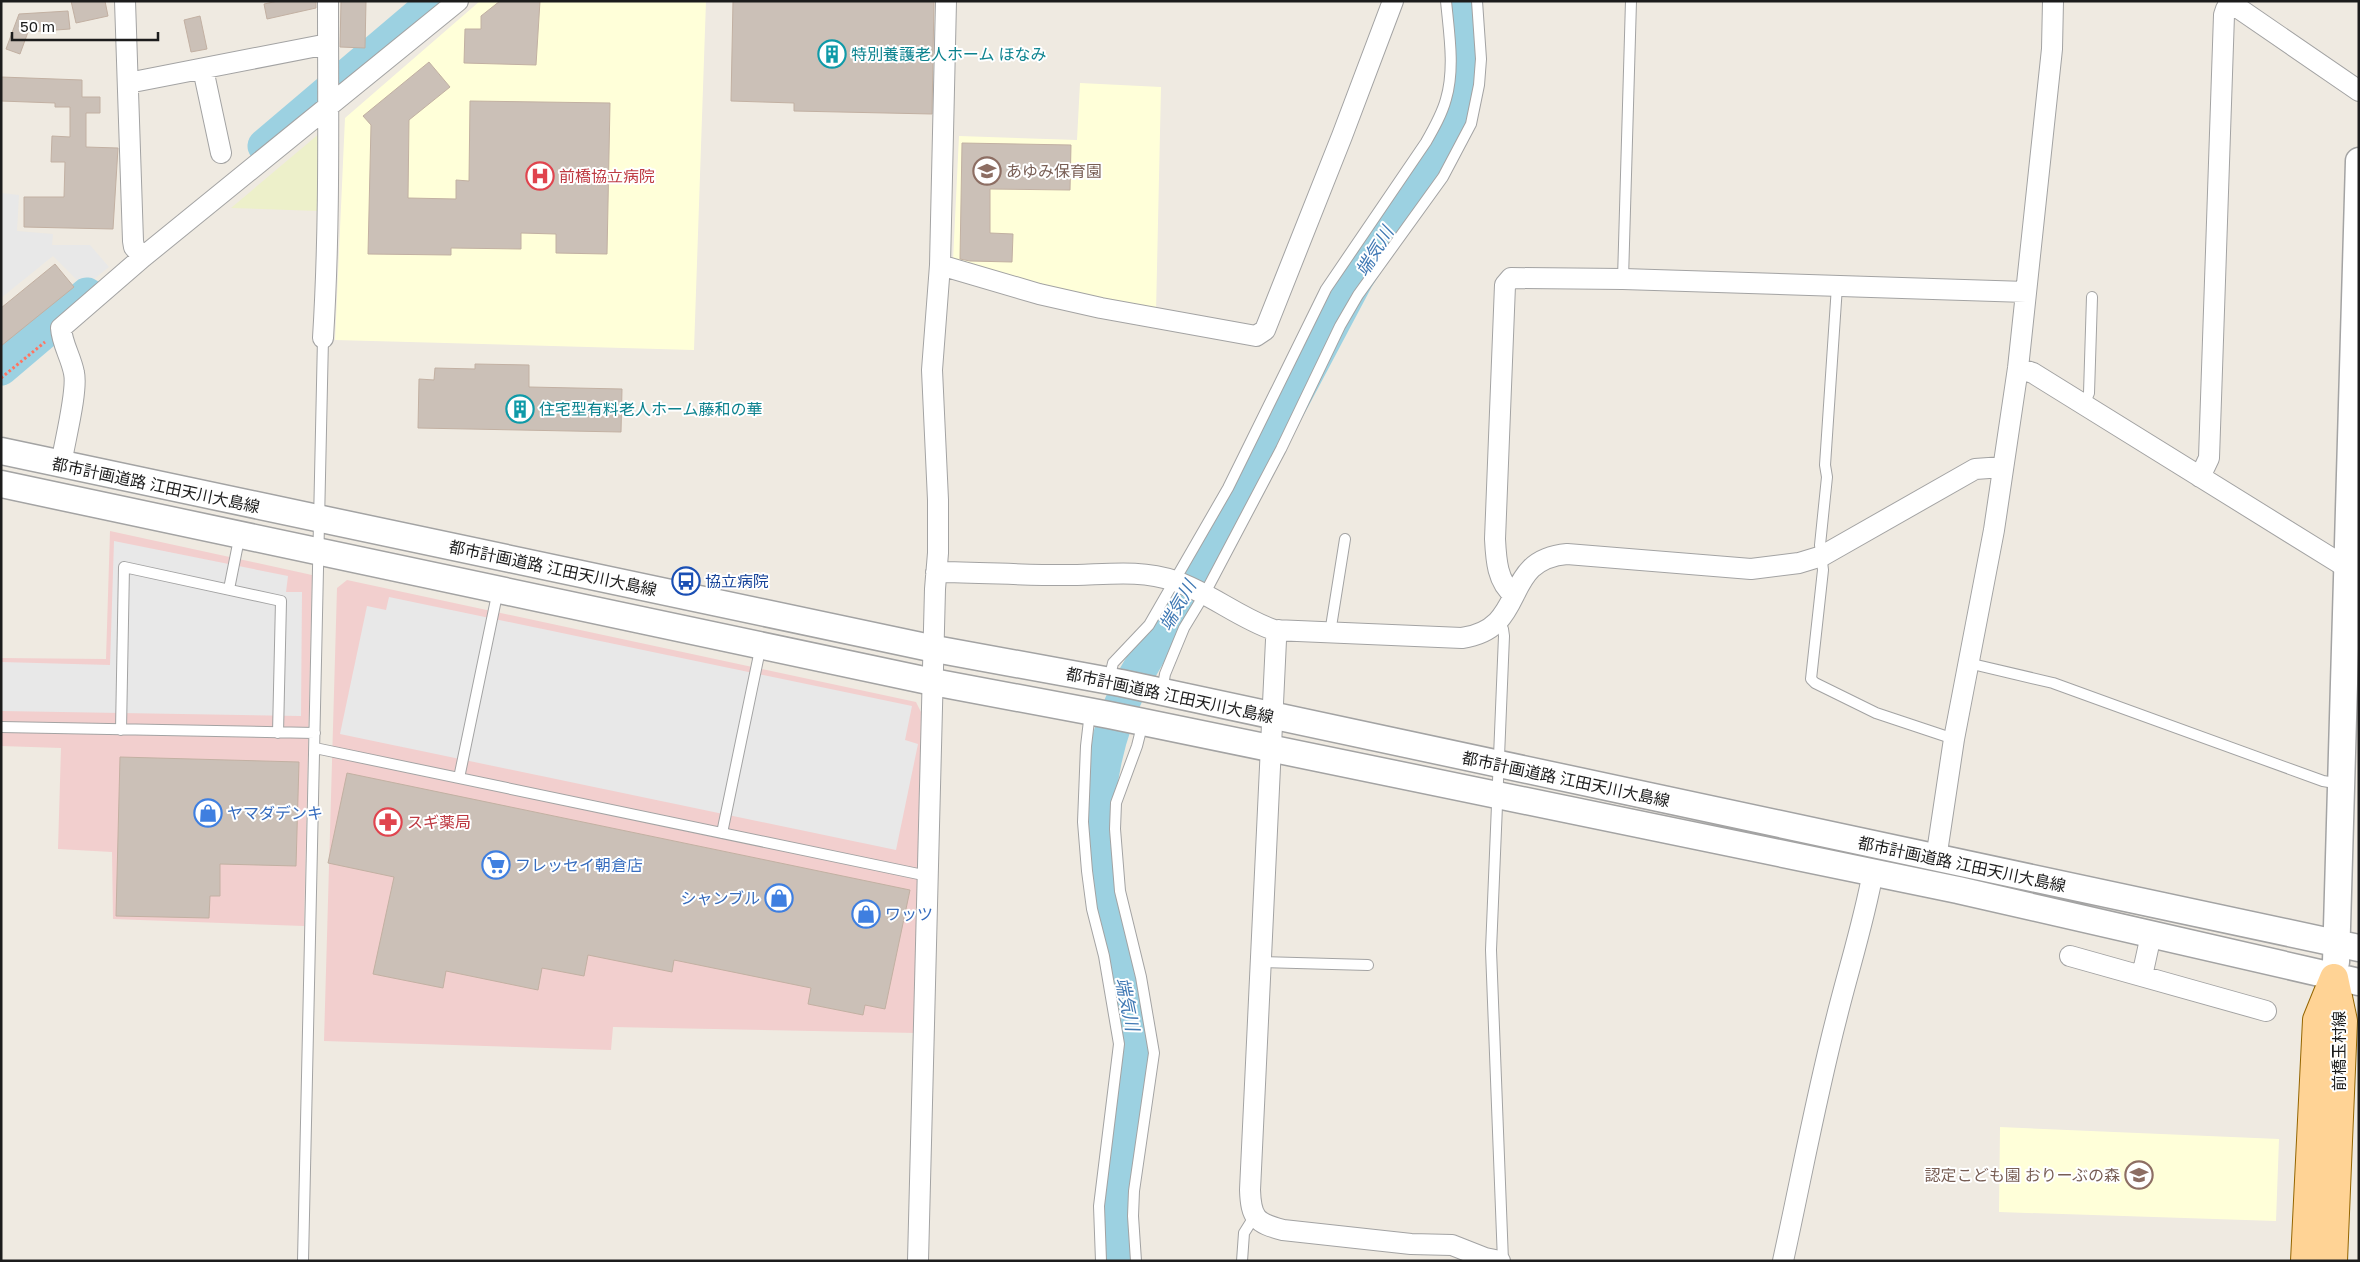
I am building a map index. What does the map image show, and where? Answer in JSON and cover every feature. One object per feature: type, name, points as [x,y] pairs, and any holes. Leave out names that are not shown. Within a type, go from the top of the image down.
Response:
[{"type":"main road","name":"前橋玉村線","points":[[2305,1261],[2317,1020],[2346,980]]},
{"type":"main road","name":"前橋玉村線","points":[[2332,1261],[2346,980]]},
{"type":"street","points":[[126,1],[133,241],[134,247],[143,258]]},
{"type":"street","points":[[323,338],[327,275],[328,1]]},
{"type":"street","points":[[61,464],[74,389],[74,374],[62,338],[61,328],[143,258],[458,1]]},
{"type":"street","points":[[918,1261],[938,500],[932,370],[940,265],[946,1]]},
{"type":"street","points":[[940,265],[1039,294],[1092,306],[1256,336],[1260,334],[1265,330],[1339,145],[1393,1]]},
{"type":"street","points":[[1936,859],[1954,739],[1994,530],[2018,368],[2052,50],[2053,1]]},
{"type":"street","points":[[2200,477],[2209,458],[2224,15],[2230,3],[2359,91]]},
{"type":"street","points":[[128,83],[328,44]]},
{"type":"street","points":[[203,69],[221,153]]},
{"type":"street","points":[[2346,980],[2348,947],[2342,784],[2352,571],[2359,161]]},
{"type":"street","points":[[1514,595],[1506,589],[1500,575],[1495,540],[1505,285],[1511,278],[2026,292]]},
{"type":"street","points":[[2018,368],[2033,373],[2352,571]]},
{"type":"street","name":"都市計画道路 江田天川大島線","points":[[1,451],[935,649],[1158,691],[2348,947]]},
{"type":"street","points":[[936,572],[1076,575],[1123,572],[1148,574],[1176,582],[1253,622],[1279,630],[1330,634],[1462,638],[1482,633],[1497,623],[1507,612],[1528,570],[1552,555],[1567,554],[1751,569],[1790,564],[1822,556],[1975,469],[2003,467]]},
{"type":"street","name":"都市計画道路 江田天川大島線","points":[[1,484],[320,550],[933,682],[1099,713],[1873,872],[2346,980]]},
{"type":"street","points":[[1279,630],[1271,748],[1250,1190],[1250,1205],[1254,1217],[1267,1226],[1283,1230],[1411,1244],[1452,1245],[1485,1258],[1502,1261]]},
{"type":"street","points":[[1783,1261],[1804,1168],[1806,1143],[1866,907],[1873,872]]},
{"type":"street","points":[[2142,976],[2151,935]]},
{"type":"street","points":[[2070,956],[2266,1011]]},
{"type":"lane","points":[[1115,682],[1113,663],[1149,625],[1176,582],[1228,488],[1319,302],[1426,142],[1439,118],[1449,86],[1449,37],[1446,1]]},
{"type":"lane","points":[[1158,691],[1184,628],[1281,449],[1340,326],[1358,295],[1443,177],[1471,124],[1476,104],[1481,59],[1477,1]]},
{"type":"lane","points":[[1623,280],[1630,1]]},
{"type":"lane","points":[[1837,286],[1825,465],[1827,477],[1820,536],[1823,570],[1812,679],[1815,683],[1876,713],[1954,739]]},
{"type":"lane","points":[[2084,405],[2089,393],[2092,297]]},
{"type":"lane","points":[[303,1261],[320,550],[323,338]]},
{"type":"lane","points":[[229,589],[240,534]]},
{"type":"lane","points":[[1330,634],[1345,539]]},
{"type":"lane","points":[[121,730],[124,567],[280,600],[278,733]]},
{"type":"lane","points":[[459,778],[498,589]]},
{"type":"lane","points":[[1497,623],[1503,629],[1504,636],[1492,993],[1502,1261]]},
{"type":"lane","points":[[722,833],[761,645]]},
{"type":"lane","points":[[1968,663],[2053,683],[2323,781],[2342,784]]},
{"type":"lane","points":[[1099,713],[1086,746],[1084,822],[1092,909],[1104,956],[1118,1044],[1099,1206],[1101,1261]]},
{"type":"lane","points":[[1136,1261],[1133,1216],[1134,1191],[1154,1053],[1141,976],[1120,891],[1115,829],[1116,803],[1137,746],[1141,722]]},
{"type":"lane","points":[[1,727],[315,733]]},
{"type":"lane","points":[[315,748],[928,876]]},
{"type":"lane","points":[[1261,962],[1368,965]]},
{"type":"lane","points":[[1242,1261],[1244,1233],[1254,1217]]},
{"type":"path","points":[[1,378],[61,328]]},
{"type":"shaded area","points":[[480,1],[706,1],[694,350],[335,340],[345,118]]},
{"type":"shaded area","points":[[1080,83],[1161,87],[1156,313],[953,261],[959,136],[1077,140]]},
{"type":"shaded area","points":[[320,133],[318,211],[231,208]]},
{"type":"shaded area","points":[[1,193],[19,195],[17,231],[53,234],[52,245],[90,245],[109,267],[84,287],[53,256],[1,298]]},
{"type":"shaded area","points":[[110,531],[312,575],[304,926],[113,919],[112,852],[58,849],[61,748],[1,746],[1,658],[106,659]]},
{"type":"shaded area","points":[[114,541],[288,576],[286,592],[302,592],[301,716],[1,711],[1,662],[110,665]]},
{"type":"shaded area","points":[[347,580],[916,702],[921,712],[917,1033],[613,1027],[611,1050],[324,1041],[337,588]]},
{"type":"shaded area","points":[[389,597],[912,706],[905,740],[918,744],[896,850],[340,734],[367,606],[386,610]]},
{"type":"shaded area","name":"認定こども園 おりーぶの森","points":[[2000,1127],[2279,1139],[2276,1221],[1999,1212]]},
{"type":"building","points":[[71,1],[105,1],[108,16],[76,23]]},
{"type":"building","points":[[278,1],[316,1],[316,8],[267,19],[264,4]]},
{"type":"building","points":[[341,1],[366,1],[365,48],[340,47]]},
{"type":"building","points":[[500,1],[540,1],[536,65],[464,63],[465,29],[481,29],[481,16]]},
{"type":"building","name":"特別養護老人ホーム ほなみ","points":[[733,1],[934,1],[932,114],[794,111],[794,103],[731,101]]},
{"type":"building","points":[[68,11],[70,29],[28,32],[20,54],[6,49],[19,14]]},
{"type":"building","points":[[200,16],[207,49],[191,52],[184,20]]},
{"type":"building","points":[[429,62],[450,87],[409,120],[408,198],[456,199],[456,180],[469,181],[470,101],[610,103],[607,254],[556,253],[556,234],[521,233],[521,249],[451,248],[451,255],[368,254],[371,125],[363,116]]},
{"type":"building","points":[[1,77],[82,80],[82,97],[100,97],[100,113],[86,113],[86,147],[118,148],[113,229],[24,227],[24,197],[64,197],[65,162],[51,162],[52,136],[70,137],[70,107],[55,107],[55,103],[1,101]]},
{"type":"building","points":[[962,143],[1071,145],[1070,190],[990,189],[990,233],[1013,234],[1012,262],[960,259]]},
{"type":"building","points":[[55,264],[74,287],[1,346],[1,308]]},
{"type":"building","name":"住宅型有料老人ホーム藤和の華","points":[[475,364],[529,365],[529,387],[622,389],[621,432],[418,428],[419,379],[434,380],[435,368],[475,369]]},
{"type":"building","name":"ヤマダデンキ","points":[[120,757],[299,762],[296,866],[220,864],[220,896],[210,896],[209,918],[116,916]]},
{"type":"building","points":[[347,773],[910,890],[885,1009],[865,1005],[863,1015],[808,1004],[811,988],[674,960],[672,972],[588,955],[584,976],[542,968],[538,990],[446,971],[443,988],[373,974],[394,877],[328,863]]},
{"type":"waterway","points":[[265,146],[436,1]]},
{"type":"waterway","name":"端気川","points":[[1118,1261],[1117,1210],[1119,1176],[1134,1073],[1136,1042],[1128,990],[1106,906],[1098,850],[1097,821],[1099,793],[1103,764],[1110,737],[1119,710],[1131,684],[1249,481],[1356,279],[1432,159],[1448,128],[1462,95],[1466,62],[1462,1]]},
{"type":"waterway","points":[[1,368],[87,295]]},
{"type":"place","name":"特別養護老人ホーム ほなみ","points":[[832,54]]},
{"type":"place","name":"あゆみ保育園","points":[[987,171]]},
{"type":"place","name":"前橋協立病院","points":[[540,176]]},
{"type":"place","name":"住宅型有料老人ホーム藤和の華","points":[[520,409]]},
{"type":"place","name":"協立病院","points":[[686,581]]},
{"type":"place","name":"ヤマダデンキ","points":[[208,813]]},
{"type":"place","name":"スギ薬局","points":[[388,822]]},
{"type":"place","name":"フレッセイ朝倉店","points":[[496,865]]},
{"type":"place","name":"シャンブル","points":[[779,898]]},
{"type":"place","name":"ワッツ","points":[[866,914]]},
{"type":"place","name":"認定こども園 おりーぶの森","points":[[2139,1175]]}]
